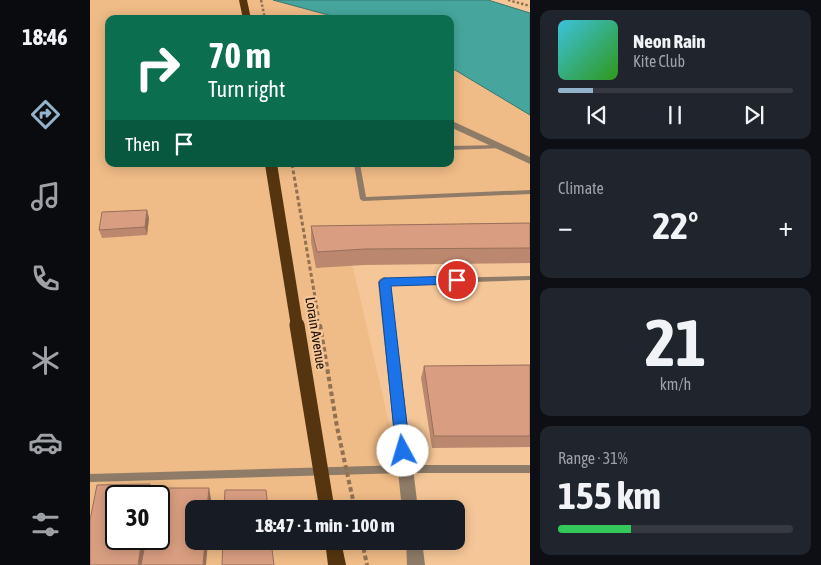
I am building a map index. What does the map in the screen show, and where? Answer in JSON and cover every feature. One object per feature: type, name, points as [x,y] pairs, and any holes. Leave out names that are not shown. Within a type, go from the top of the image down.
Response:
[{"type":"main road","points":[[243,0],[246,15]]},
{"type":"main road","name":"Lorain Avenue","points":[[271,167],[326,500]]},
{"type":"main road","points":[[334,550],[337,565]]},
{"type":"street","points":[[454,125],[530,162]]},
{"type":"street","points":[[384,282],[409,500]]},
{"type":"street","points":[[415,550],[416,565]]},
{"type":"lane","points":[[454,148],[502,147]]},
{"type":"lane","points":[[358,167],[363,199],[530,192]]},
{"type":"lane","points":[[384,282],[530,278]]},
{"type":"lane","points":[[90,478],[405,469],[530,469]]},
{"type":"path","points":[[260,0],[263,15]]},
{"type":"path","points":[[508,0],[530,6]]},
{"type":"path","points":[[293,167],[338,427],[353,500]]},
{"type":"path","points":[[364,550],[367,565]]},
{"type":"shaded area","points":[[90,0],[273,0],[328,15],[105,15],[105,167],[454,167],[454,69],[530,115],[530,227],[345,233],[407,500],[185,500],[185,550],[419,550],[422,565],[90,565]]},
{"type":"water","points":[[273,0],[488,0],[530,13],[530,115],[454,69],[454,15],[328,15]]},
{"type":"building","points":[[147,210],[145,227],[99,230],[102,212]]},
{"type":"building","points":[[530,223],[530,248],[365,249],[317,252],[311,226]]},
{"type":"building","points":[[530,365],[530,436],[434,436],[424,366]]},
{"type":"building","points":[[150,484],[105,485],[105,550],[140,550],[138,565],[90,565],[90,520],[97,485]]},
{"type":"building","points":[[170,488],[209,488],[208,500],[185,500],[185,550],[204,550],[203,565],[141,565],[144,550],[170,550]]},
{"type":"building","points":[[225,490],[266,490],[267,500],[224,500]]},
{"type":"building","points":[[223,550],[272,550],[274,565],[222,565]]},
{"type":"route","points":[[403,451],[384,282],[457,280]]}]
